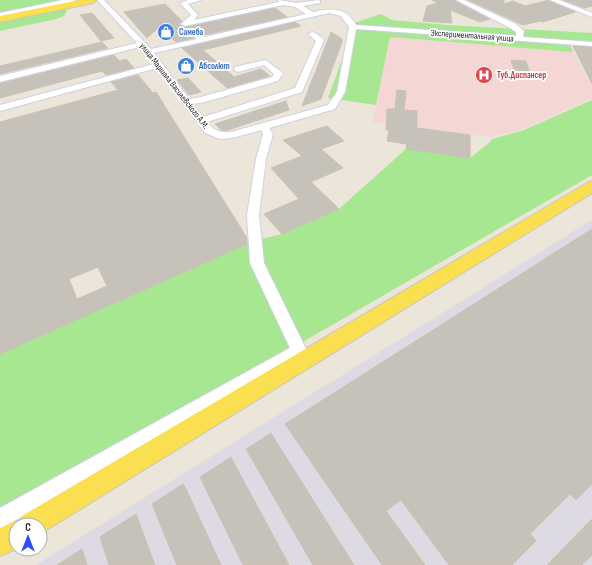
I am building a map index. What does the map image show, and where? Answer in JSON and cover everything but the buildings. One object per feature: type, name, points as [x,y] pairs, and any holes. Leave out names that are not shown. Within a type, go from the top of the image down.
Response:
[{"type":"main road","points":[[0,19],[93,0]]},
{"type":"main road","points":[[43,517],[301,356],[592,186]]},
{"type":"street","points":[[0,15],[73,0]]},
{"type":"street","name":"улица Маршала Василевского А.М.","points":[[100,0],[149,52],[209,131],[220,136],[232,135],[332,107],[341,92],[353,27]]},
{"type":"street","points":[[185,24],[195,15],[183,3],[198,0]]},
{"type":"street","points":[[459,0],[514,26],[520,31],[520,39]]},
{"type":"street","points":[[553,0],[592,15]]},
{"type":"street","points":[[185,24],[282,1],[297,6],[311,14]]},
{"type":"street","points":[[297,6],[317,1],[329,11]]},
{"type":"street","points":[[149,52],[329,11],[337,11],[349,18],[353,27]]},
{"type":"street","points":[[185,24],[202,40]]},
{"type":"street","name":"Экспериментальная улица","points":[[353,27],[592,44]]},
{"type":"street","points":[[202,121],[299,90],[320,40],[312,34]]},
{"type":"street","points":[[0,78],[142,44]]},
{"type":"street","points":[[189,104],[275,79],[279,73],[265,62],[238,70]]},
{"type":"street","points":[[0,108],[159,65]]},
{"type":"street","points":[[0,519],[301,356],[257,262],[253,215],[261,159],[268,134],[263,126]]},
{"type":"shaded area","name":"Туб.Диспансер","points":[[390,37],[573,52],[592,87],[592,98],[520,130],[490,137],[373,122]]},
{"type":"shaded area","points":[[592,220],[592,565],[36,565]]},
{"type":"green space","points":[[0,0],[68,0],[0,14]]},
{"type":"green space","points":[[55,10],[67,10],[64,16],[56,19],[0,31],[0,20]]},
{"type":"green space","points":[[381,14],[392,20],[447,25],[592,33],[592,44],[569,43],[573,52],[390,37],[376,105],[328,98],[348,43],[348,25]]},
{"type":"green space","points":[[592,100],[592,175],[183,411],[0,510],[0,354],[250,242],[282,234],[339,209],[406,149],[470,158],[492,139],[524,130]]},
{"type":"place","name":"Самеба","points":[[166,32]]},
{"type":"place","name":"Абсолют","points":[[186,66]]},
{"type":"place","name":"Туб.Диспансер","points":[[484,75]]}]
